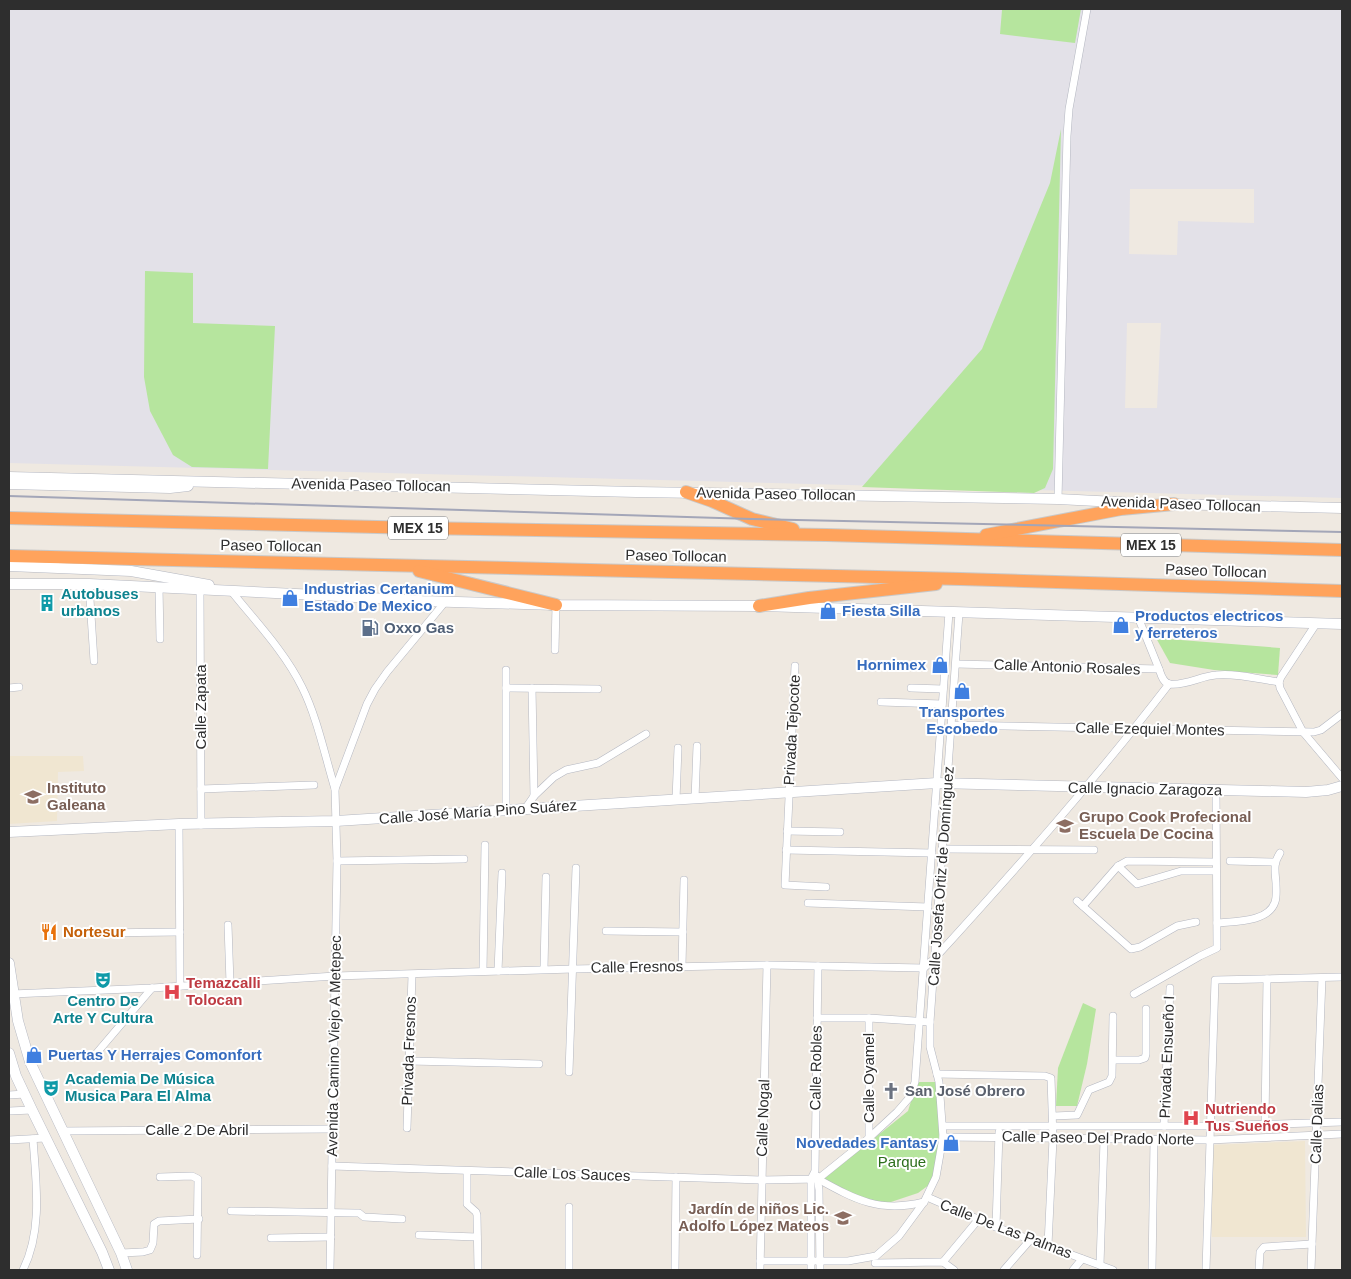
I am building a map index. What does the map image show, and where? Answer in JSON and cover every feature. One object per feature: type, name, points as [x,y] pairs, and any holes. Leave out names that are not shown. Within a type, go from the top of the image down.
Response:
[{"type":"highway","points":[[686,492],[712,501],[752,519],[776,526],[827,535]]},
{"type":"highway","points":[[959,539],[1121,508],[1174,504]]},
{"type":"highway","name":"Paseo Tollocan","points":[[9,518],[428,529],[827,535],[1342,550]]},
{"type":"highway","name":"Paseo Tollocan","points":[[9,556],[960,579],[1342,591]]},
{"type":"highway","points":[[397,565],[556,605]]},
{"type":"highway","points":[[759,606],[809,598],[928,586],[960,579]]},
{"type":"main road","name":"Avenida Paseo Tollocan","points":[[9,477],[1058,499],[1342,508]]},
{"type":"main road","name":"Avenida Paseo Tollocan","points":[[9,484],[170,488],[210,481]]},
{"type":"main road","points":[[9,566],[147,572],[222,588],[232,592]]},
{"type":"main road","points":[[9,584],[89,584],[445,602],[556,605],[759,606],[1342,624]]},
{"type":"main road","name":"Calle José María Pino Suárez","points":[[9,832],[179,824],[336,821],[942,783]]},
{"type":"main road","name":"Calle Ignacio Zaragoza","points":[[942,783],[1318,792],[1342,786]]},
{"type":"main road","points":[[9,963],[11,994],[30,1062],[127,1270]]},
{"type":"main road","points":[[9,1053],[16,1076],[109,1270]]},
{"type":"street","points":[[1058,499],[1067,136],[1069,109],[1087,9]]},
{"type":"street","points":[[89,584],[94,662]]},
{"type":"street","points":[[159,587],[160,639]]},
{"type":"street","name":"Calle Zapata","points":[[200,590],[201,825]]},
{"type":"street","points":[[232,592],[281,653],[302,685],[335,789]]},
{"type":"street","points":[[335,789],[367,704],[375,689],[445,602]]},
{"type":"street","points":[[555,650],[556,605]]},
{"type":"street","name":"Calle Josefa Ortiz de Domínguez","points":[[815,1179],[869,1138],[904,1105],[913,1089],[918,1052],[932,853],[951,725],[956,664],[954,613]]},
{"type":"street","name":"Calle Josefa Ortiz de Domínguez","points":[[875,1263],[899,1236],[925,1200],[936,1178],[943,1137],[938,1074],[931,1056],[930,1022],[942,849],[942,704],[954,613]]},
{"type":"street","points":[[1138,617],[1159,669]]},
{"type":"street","points":[[1316,624],[1281,677],[1279,682],[1280,688],[1303,732],[1342,778]]},
{"type":"street","name":"Calle Antonio Rosales","points":[[956,664],[1159,669],[1163,680],[1170,684]]},
{"type":"street","name":"Privada Tejocote","points":[[795,666],[785,884],[826,887]]},
{"type":"street","points":[[506,670],[506,810]]},
{"type":"street","points":[[924,968],[1034,849],[1170,684],[1216,675],[1279,682]]},
{"type":"street","points":[[9,688],[19,687]]},
{"type":"street","points":[[506,688],[598,689]]},
{"type":"street","points":[[532,688],[534,796]]},
{"type":"street","points":[[911,688],[943,688]]},
{"type":"street","points":[[881,702],[942,704]]},
{"type":"street","name":"Calle Ezequiel Montes","points":[[951,725],[1316,732],[1342,714]]},
{"type":"street","points":[[525,809],[534,796],[554,777],[566,770],[598,763],[646,734]]},
{"type":"street","points":[[695,799],[697,746]]},
{"type":"street","points":[[676,800],[678,748]]},
{"type":"street","points":[[200,789],[314,785]]},
{"type":"street","name":"Avenida Camino Viejo A Metepec","points":[[330,1270],[337,861],[335,789]]},
{"type":"street","points":[[1134,994],[1217,948],[1215,872],[1216,790]]},
{"type":"street","points":[[179,824],[180,986]]},
{"type":"street","points":[[787,831],[840,832]]},
{"type":"street","points":[[483,972],[485,845]]},
{"type":"street","points":[[942,849],[1094,850]]},
{"type":"street","points":[[786,850],[932,853]]},
{"type":"street","points":[[1217,923],[1256,918],[1267,913],[1273,907],[1276,897],[1274,862],[1280,853]]},
{"type":"street","points":[[337,861],[464,859]]},
{"type":"street","points":[[1196,922],[1177,926],[1140,947],[1131,949],[1080,904],[1125,861],[1215,862]]},
{"type":"street","points":[[1186,861],[1186,871]]},
{"type":"street","points":[[1230,861],[1274,862]]},
{"type":"street","points":[[1118,866],[1137,884],[1144,884],[1173,873],[1186,871],[1215,872]]},
{"type":"street","points":[[570,1072],[576,868]]},
{"type":"street","points":[[498,971],[502,873]]},
{"type":"street","points":[[544,969],[546,877]]},
{"type":"street","points":[[682,966],[684,880]]},
{"type":"street","points":[[808,903],[928,906]]},
{"type":"street","points":[[228,925],[230,983]]},
{"type":"street","points":[[606,931],[683,932]]},
{"type":"street","points":[[96,933],[180,932]]},
{"type":"street","name":"Calle Fresnos","points":[[11,994],[152,988],[335,976],[544,969],[767,965],[924,968]]},
{"type":"street","name":"Calle Nogal","points":[[760,1270],[767,965]]},
{"type":"street","name":"Calle Robles","points":[[815,1179],[818,966]]},
{"type":"street","name":"Privada Fresnos","points":[[407,1128],[412,974]]},
{"type":"street","points":[[1206,1270],[1215,980],[1342,977]]},
{"type":"street","name":"Calle Dalias","points":[[1312,1270],[1322,978]]},
{"type":"street","points":[[1265,1124],[1267,979]]},
{"type":"street","points":[[95,1055],[152,988]]},
{"type":"street","name":"Privada Ensueño I","points":[[1164,1126],[1170,988]]},
{"type":"street","points":[[1113,1060],[1139,1060],[1146,1056],[1146,1009]]},
{"type":"street","points":[[1054,1116],[1077,1115],[1089,1090],[1109,1082],[1112,1076],[1113,1060],[1113,1016]]},
{"type":"street","points":[[817,1018],[869,1018],[930,1022]]},
{"type":"street","name":"Calle Oyamel","points":[[869,1018],[869,1138]]},
{"type":"street","points":[[409,1061],[539,1064]]},
{"type":"street","points":[[938,1074],[1049,1076],[1052,1079],[1054,1116],[1052,1127],[1054,1139],[1048,1246]]},
{"type":"street","points":[[9,1095],[25,1094]]},
{"type":"street","points":[[9,1111],[32,1110]]},
{"type":"street","name":"Calle Paseo Del Prado Norte","points":[[943,1126],[1210,1126],[1342,1122]]},
{"type":"street","points":[[996,1227],[999,1126]]},
{"type":"street","name":"Calle 2 De Abril","points":[[62,1131],[332,1129]]},
{"type":"street","name":"Calle Paseo Del Prado Norte","points":[[943,1137],[1209,1140],[1342,1134]]},
{"type":"street","points":[[9,1140],[45,1138]]},
{"type":"street","points":[[23,1270],[32,1246],[35,1226],[36,1192],[32,1139]]},
{"type":"street","points":[[1100,1265],[1104,1140]]},
{"type":"street","points":[[1152,1270],[1154,1140]]},
{"type":"street","name":"Calle Los Sauces","points":[[332,1166],[761,1180],[815,1179]]},
{"type":"street","points":[[467,1171],[467,1204],[476,1212],[478,1270]]},
{"type":"street","points":[[160,1177],[192,1176],[198,1179],[199,1220],[197,1255]]},
{"type":"street","points":[[675,1270],[676,1177]]},
{"type":"street","points":[[815,1179],[853,1198],[877,1205],[906,1206],[925,1200]]},
{"type":"street","points":[[811,1270],[815,1179]]},
{"type":"street","points":[[815,1179],[820,1270]]},
{"type":"street","name":"Calle De Las Palmas","points":[[925,1200],[1113,1270]]},
{"type":"street","points":[[569,1208],[569,1270]]},
{"type":"street","points":[[231,1211],[357,1213],[364,1217],[402,1219]]},
{"type":"street","points":[[121,1254],[150,1250],[153,1243],[154,1224],[158,1221],[199,1220]]},
{"type":"street","points":[[943,1262],[978,1220]]},
{"type":"street","points":[[419,1235],[477,1237]]},
{"type":"street","points":[[271,1238],[331,1237]]},
{"type":"street","points":[[1004,1270],[1031,1239]]},
{"type":"street","points":[[1259,1270],[1260,1252],[1264,1247],[1312,1244]]},
{"type":"street","points":[[1073,1270],[1082,1259]]},
{"type":"street","points":[[760,1261],[943,1262],[954,1270]]},
{"type":"shaded area","points":[[9,9],[1342,9],[1342,498],[9,463]],"holes":[[[1130,189],[1254,189],[1254,223],[1178,221],[1177,255],[1129,254]],[[1127,323],[1161,323],[1157,408],[1125,408]]]},
{"type":"shaded area","name":"Instituto Galeana","points":[[9,756],[83,756],[84,771],[58,772],[57,821],[9,824]]},
{"type":"shaded area","points":[[1305,1141],[1306,1237],[1212,1237],[1212,1145]]},
{"type":"green space","points":[[985,9],[1081,9],[1075,43],[1000,34],[1002,10]]},
{"type":"green space","points":[[1061,129],[1053,469],[1045,488],[1034,493],[862,487],[982,349],[1050,183]]},
{"type":"green space","points":[[145,271],[193,273],[193,323],[275,326],[268,469],[192,467],[173,455],[150,411],[144,377]]},
{"type":"green space","points":[[1156,638],[1280,648],[1278,675],[1214,670],[1170,663]]},
{"type":"green space","points":[[1083,1003],[1096,1009],[1087,1064],[1077,1106],[1056,1106],[1058,1068]]},
{"type":"green space","name":"Parque","points":[[917,1082],[938,1082],[943,1138],[933,1182],[918,1193],[879,1206],[853,1201],[820,1182],[908,1111]]},
{"type":"railway","points":[[9,496],[752,519],[1342,532]]},
{"type":"place","name":"Industrias Certanium Estado De Mexico","points":[[290,598]]},
{"type":"place","name":"Autobuses urbanos","points":[[47,603]]},
{"type":"place","name":"Fiesta Silla","points":[[828,611]]},
{"type":"place","name":"Productos electricos y ferreteros","points":[[1121,625]]},
{"type":"place","name":"Oxxo Gas","points":[[370,628]]},
{"type":"place","name":"Hornimex","points":[[940,665]]},
{"type":"place","name":"Transportes Escobedo","points":[[962,691]]},
{"type":"place","name":"Instituto Galeana","points":[[33,797]]},
{"type":"place","name":"Grupo Cook Profecional Escuela De Cocina","points":[[1065,826]]},
{"type":"place","name":"Nortesur","points":[[49,932]]},
{"type":"place","name":"Centro De Arte Y Cultura","points":[[103,980]]},
{"type":"place","name":"Temazcalli Tolocan","points":[[172,992]]},
{"type":"place","name":"Puertas Y Herrajes Comonfort","points":[[34,1055]]},
{"type":"place","name":"Academia De Música Musica Para El Alma","points":[[51,1088]]},
{"type":"place","name":"San José Obrero","points":[[891,1091]]},
{"type":"place","name":"Nutriendo Tus Sueños","points":[[1191,1118]]},
{"type":"place","name":"Novedades Fantasy","points":[[951,1143]]},
{"type":"place","name":"Jardín de niños Lic. Adolfo López Mateos","points":[[843,1218]]}]
